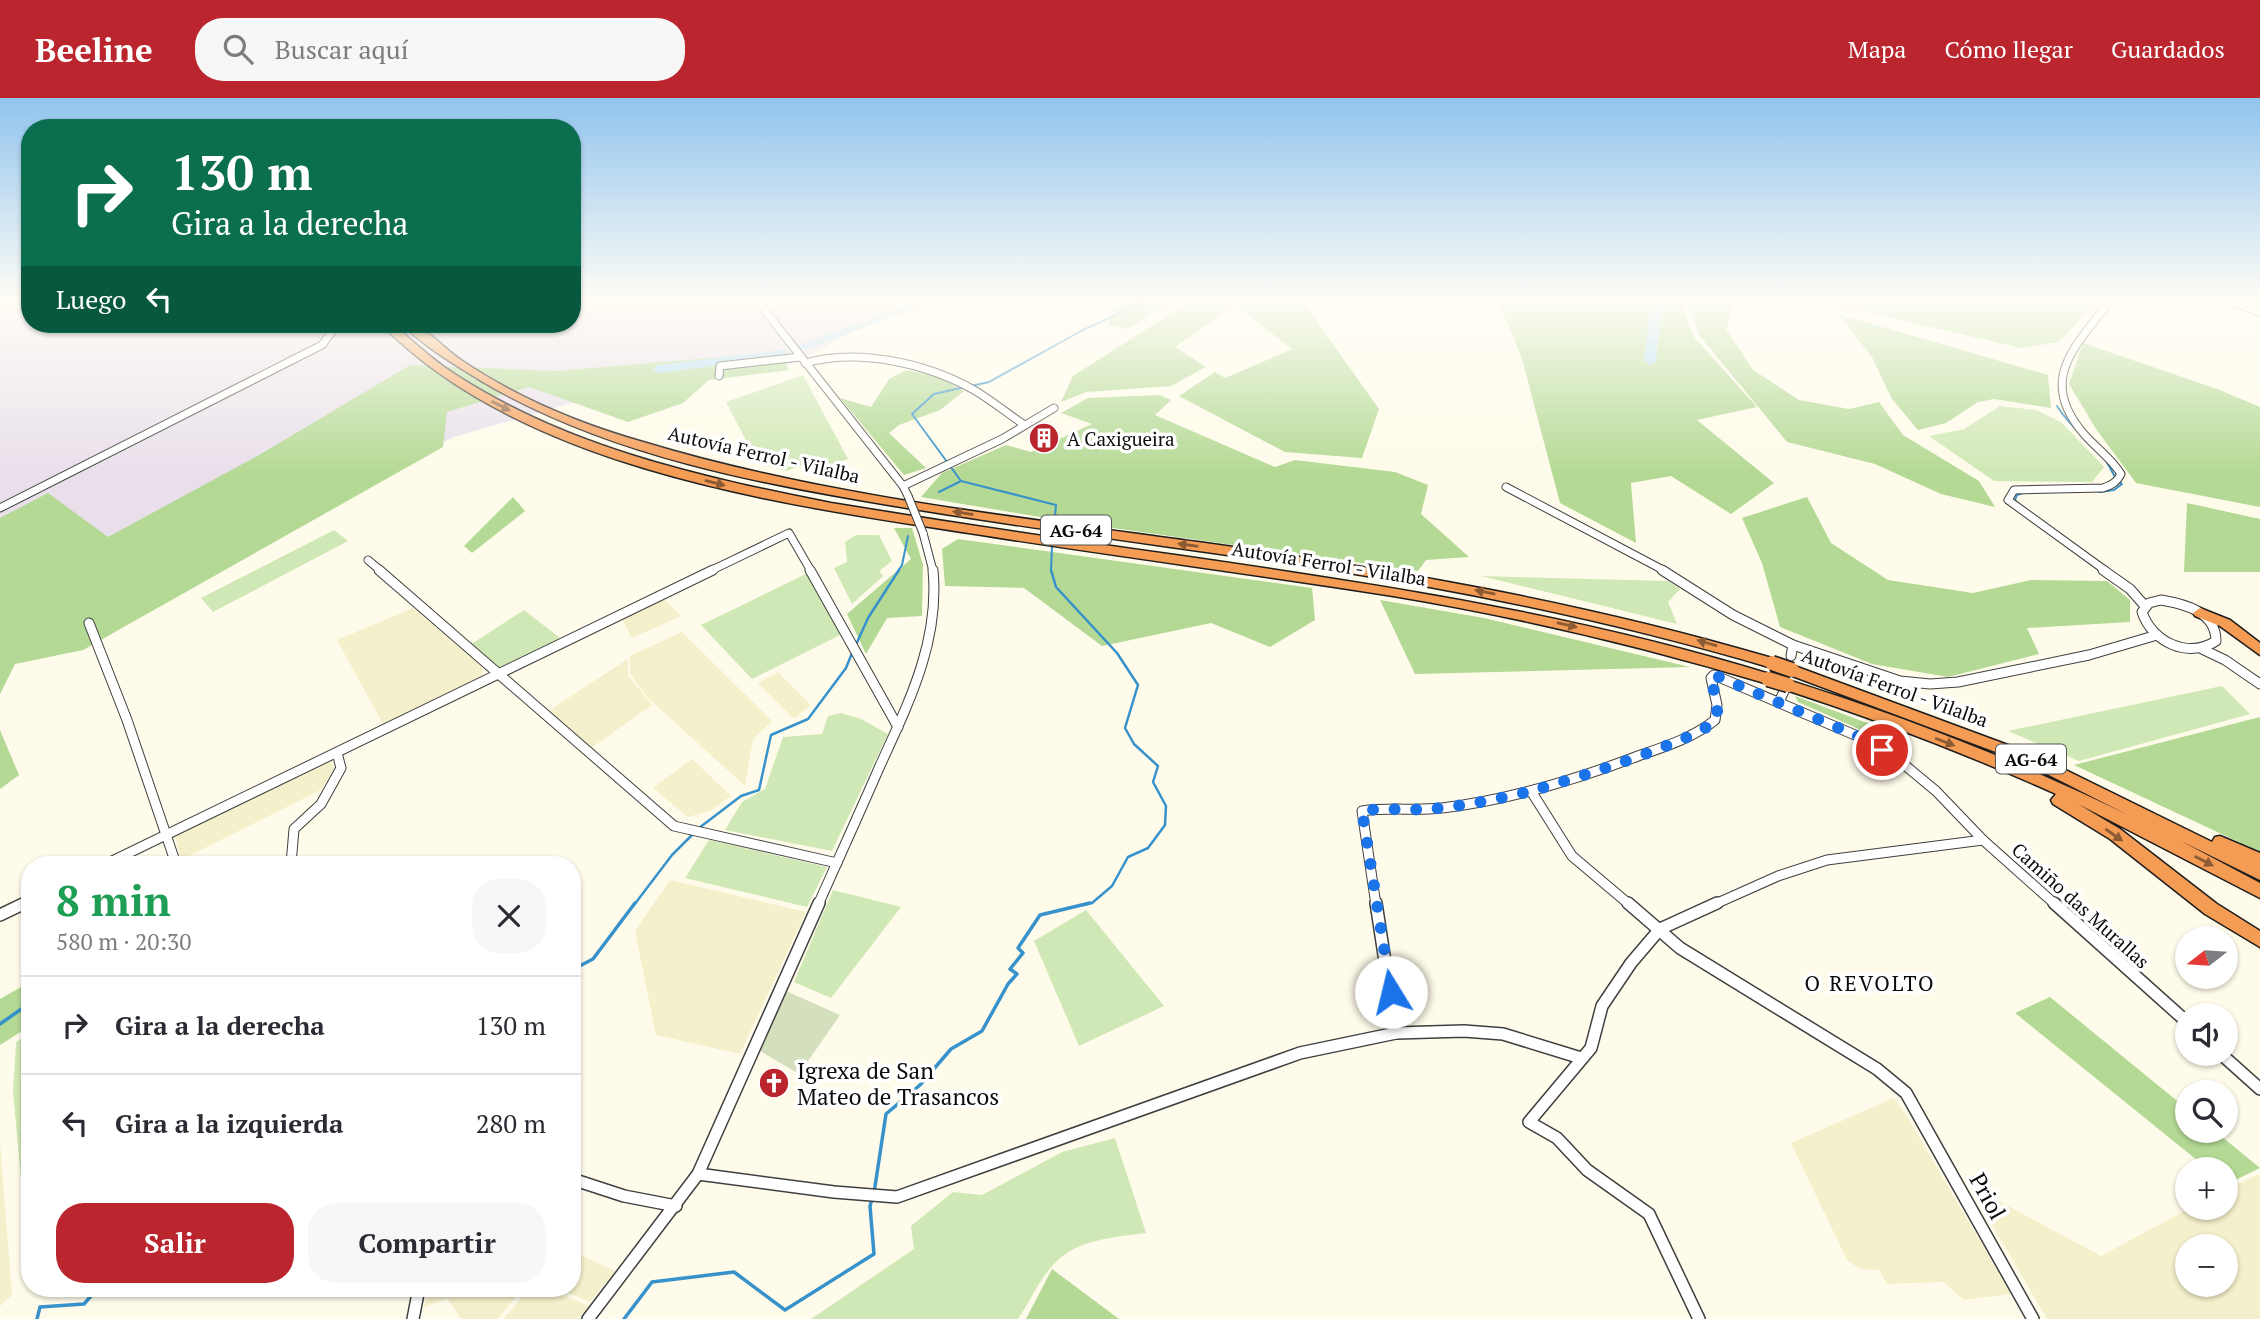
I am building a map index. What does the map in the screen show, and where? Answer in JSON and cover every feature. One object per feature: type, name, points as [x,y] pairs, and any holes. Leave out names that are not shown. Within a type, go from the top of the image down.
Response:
[{"type":"highway","name":"Autovía Ferrol - Vilalba","points":[[426,359],[510,411],[618,454],[693,478],[778,497],[932,524],[1369,588],[1512,612],[1625,638],[1768,679],[1786,688],[1835,699],[1971,752],[2129,822],[2260,891]]},
{"type":"highway","name":"Autovía Ferrol - Vilalba","points":[[454,359],[542,408],[657,450],[741,472],[929,508],[1307,562],[1459,587],[1612,618],[1772,663],[1791,663],[2030,759],[2260,873]]},
{"type":"highway","points":[[2200,613],[2225,623],[2260,650]]},
{"type":"highway","points":[[1971,752],[2065,803],[2115,834],[2211,909],[2260,940]]},
{"type":"highway","points":[[2098,792],[2260,860]]},
{"type":"street","points":[[0,508],[296,359]]},
{"type":"street","points":[[719,376],[720,366],[811,359]]},
{"type":"street","points":[[867,359],[932,370],[973,389],[1023,424]]},
{"type":"street","points":[[2065,359],[2059,380],[2062,397],[2082,432],[2110,457],[2120,474],[2119,480],[2103,488],[2024,488],[2014,490],[2008,500],[2130,589],[2145,606]]},
{"type":"street","points":[[588,1319],[698,1174],[898,727],[930,645],[935,600],[930,549],[908,496],[903,486],[802,360]]},
{"type":"street","points":[[903,486],[1002,439],[1023,424],[1054,408]]},
{"type":"street","points":[[1506,487],[1644,558],[1733,615],[1793,645],[1900,681],[1930,684],[1958,682],[2089,655],[2157,635]]},
{"type":"street","points":[[123,856],[789,533],[898,727]]},
{"type":"street","points":[[368,560],[674,826],[837,863]]},
{"type":"street","points":[[2130,589],[2185,605],[2200,613],[2215,628],[2216,641],[2242,671]]},
{"type":"street","points":[[2161,600],[2145,606],[2142,612],[2143,619],[2157,635],[2178,646],[2201,649],[2211,647],[2216,641]]},
{"type":"street","points":[[89,624],[127,720],[173,856]]},
{"type":"street","points":[[1791,663],[1793,645]]},
{"type":"street","points":[[2201,649],[2260,684]]},
{"type":"street","name":"Camiño das Murallas","points":[[1531,791],[1705,730],[1715,719],[1718,709],[1711,678],[1714,675],[1862,738],[1901,762],[1936,791],[1983,840],[2175,1011]]},
{"type":"street","points":[[1779,702],[1786,688]]},
{"type":"street","points":[[292,856],[294,829],[321,804],[341,768],[337,753]]},
{"type":"street","points":[[1396,1033],[1362,811],[1384,807],[1430,809],[1531,791],[1572,856],[1660,929]]},
{"type":"street","points":[[1699,1319],[1649,1214],[1587,1170],[1557,1138],[1529,1122],[1591,1048],[1602,1006],[1630,963],[1660,929],[1777,876],[1828,860],[1983,840]]},
{"type":"street","points":[[0,915],[21,905]]},
{"type":"street","name":"Priol","points":[[1660,929],[1680,948],[1877,1069],[1906,1093],[2033,1319]]},
{"type":"street","points":[[698,1174],[834,1192],[897,1197],[1300,1053],[1396,1033],[1464,1031],[1503,1034],[1581,1058]]},
{"type":"street","points":[[2235,1066],[2260,1088]]},
{"type":"street","points":[[581,1182],[624,1196],[676,1206]]},
{"type":"street","points":[[413,1319],[417,1297]]},
{"type":"shaded area","points":[[0,359],[803,359],[796,363],[628,396],[572,403],[454,437],[0,664]]},
{"type":"shaded area","points":[[662,597],[681,616],[632,638],[621,617]]},
{"type":"shaded area","points":[[413,608],[482,667],[482,676],[383,724],[337,640]]},
{"type":"shaded area","points":[[682,632],[772,721],[753,739],[745,786],[648,698],[630,674],[630,656]]},
{"type":"shaded area","points":[[628,659],[628,675],[652,705],[590,749],[548,711]]},
{"type":"shaded area","points":[[778,672],[811,705],[794,719],[758,683]]},
{"type":"shaded area","points":[[330,758],[334,769],[321,790],[189,856],[180,856],[175,835]]},
{"type":"shaded area","points":[[692,759],[731,796],[710,811],[688,817],[653,788]]},
{"type":"shaded area","points":[[670,880],[806,912],[740,1054],[656,1035],[635,931]]},
{"type":"shaded area","points":[[1894,1098],[2011,1294],[1964,1300],[1943,1282],[1887,1284],[1879,1270],[1860,1269],[1847,1260],[1791,1143]]},
{"type":"shaded area","points":[[0,1142],[12,1295],[0,1306]]},
{"type":"shaded area","points":[[2260,1174],[2260,1319],[2047,1319],[1969,1185],[2101,1256],[2175,1216],[2175,1220],[2238,1220],[2238,1184]]},
{"type":"shaded area","points":[[581,1255],[615,1271],[590,1302],[578,1297],[581,1297]]},
{"type":"shaded area","points":[[426,1297],[516,1297],[498,1319],[461,1319],[447,1298],[423,1308]]},
{"type":"shaded area","points":[[522,1297],[568,1297],[589,1306],[579,1319],[504,1319]]},
{"type":"green space","points":[[698,359],[783,359],[789,370],[709,380],[683,403],[628,422],[529,387],[447,412],[443,447],[83,650],[15,664],[0,694],[0,518],[48,493],[108,537],[259,455],[410,365],[556,371]]},
{"type":"green space","points":[[1100,359],[1194,359],[1206,367],[1171,386],[1086,392],[1061,402],[1073,376]]},
{"type":"green space","points":[[1269,359],[1343,359],[1379,409],[1362,458],[1285,452],[1179,396],[1215,372],[1225,378]]},
{"type":"green space","points":[[1522,359],[1714,359],[1757,407],[1697,420],[1774,483],[1731,514],[1671,476],[1631,483],[1636,543],[1560,503]]},
{"type":"green space","points":[[1719,359],[1746,359],[1753,370],[1799,400],[1849,409],[1879,402],[1903,435],[1979,481],[1995,507],[1941,494],[1875,464],[1787,442]]},
{"type":"green space","points":[[1873,359],[1993,359],[2048,375],[2051,408],[1994,399],[1978,402],[1946,423],[1918,430],[1892,399]]},
{"type":"green space","points":[[2078,359],[2130,359],[2260,407],[2260,507],[2136,483],[2096,429],[2069,384]]},
{"type":"green space","points":[[906,370],[937,376],[964,391],[940,410],[899,425],[889,433],[926,468],[904,475],[840,398],[871,407],[889,379]]},
{"type":"green space","points":[[803,375],[848,459],[822,468],[806,464],[786,471],[758,463],[726,402]]},
{"type":"green space","points":[[1160,395],[1171,400],[1155,415],[1275,467],[1295,460],[1395,472],[1428,485],[1421,514],[1469,557],[1426,560],[1418,571],[1064,521],[921,497],[942,473],[1006,445],[1031,452],[1092,424],[1061,413],[1088,398]]},
{"type":"green space","points":[[2000,406],[2036,410],[2061,422],[2104,467],[2092,482],[1994,481],[1929,436],[1964,429]]},
{"type":"green space","points":[[513,497],[525,511],[472,553],[464,546]]},
{"type":"green space","points":[[1807,497],[1831,543],[1888,580],[1973,593],[2031,580],[2107,581],[2130,600],[2130,622],[2027,628],[2039,654],[1948,677],[1872,664],[1780,627],[1762,563],[1742,518]]},
{"type":"green space","points":[[2187,503],[2260,519],[2260,572],[2184,572]]},
{"type":"green space","points":[[894,528],[912,528],[923,565],[922,616],[887,618],[866,654],[847,614],[911,559]]},
{"type":"green space","points":[[334,530],[348,541],[213,612],[201,598]]},
{"type":"green space","points":[[856,535],[879,535],[892,561],[879,571],[883,576],[852,604],[834,568],[847,562],[845,542]]},
{"type":"green space","points":[[958,539],[1312,588],[1315,620],[1270,647],[1211,623],[1102,646],[1024,588],[945,586],[942,549]]},
{"type":"green space","points":[[808,573],[840,635],[752,679],[701,625]]},
{"type":"green space","points":[[1481,576],[1668,581],[1680,589],[1668,602],[1677,624]]},
{"type":"green space","points":[[1380,600],[1484,618],[1690,667],[1415,674]]},
{"type":"green space","points":[[524,610],[560,638],[497,669],[470,645]]},
{"type":"green space","points":[[2222,686],[2250,714],[2079,761],[2008,731]]},
{"type":"green space","points":[[1795,696],[1870,724],[1877,737],[1798,702]]},
{"type":"green space","points":[[841,713],[861,719],[888,734],[832,851],[725,830],[742,802],[765,789],[783,737],[822,734],[828,716]]},
{"type":"green space","points":[[2260,717],[2260,852],[2074,765]]},
{"type":"green space","points":[[0,730],[19,775],[0,789]]},
{"type":"green space","points":[[709,840],[827,867],[807,907],[685,878]]},
{"type":"green space","points":[[833,890],[901,907],[831,998],[794,982]]},
{"type":"green space","points":[[1086,910],[1164,1006],[1079,1046],[1034,941]]},
{"type":"green space","points":[[21,987],[21,1032],[0,1045],[0,999]]},
{"type":"green space","points":[[786,991],[840,1015],[799,1074],[760,1051]]},
{"type":"green space","points":[[2050,997],[2175,1099],[2175,1142],[2015,1013]]},
{"type":"green space","points":[[21,1039],[21,1179],[13,1092],[16,1042]]},
{"type":"green space","points":[[1115,1138],[1146,1233],[1097,1241],[1073,1249],[1044,1276],[1018,1319],[811,1319],[914,1249],[911,1226],[953,1192],[982,1195],[1062,1152]]},
{"type":"green space","points":[[2176,1143],[2230,1143],[2260,1168],[2238,1179],[2238,1157],[2193,1157]]},
{"type":"green space","points":[[1052,1269],[1119,1319],[1026,1319]]},
{"type":"waterway","points":[[658,369],[741,359]]},
{"type":"waterway","points":[[971,386],[989,382],[1031,359]]},
{"type":"waterway","points":[[961,481],[912,414],[934,394],[965,387]]},
{"type":"waterway","points":[[2057,406],[2073,427],[2103,457],[2122,484],[2114,490],[2099,492]]},
{"type":"waterway","points":[[939,492],[961,481]]},
{"type":"waterway","points":[[961,481],[1056,505],[1053,539]]},
{"type":"waterway","points":[[2019,505],[2015,500],[2017,495],[2023,493]]},
{"type":"waterway","points":[[898,571],[902,565],[908,536]]},
{"type":"waterway","points":[[1051,570],[1052,545]]},
{"type":"waterway","points":[[855,647],[868,618],[899,570]]},
{"type":"waterway","points":[[1051,570],[1056,587],[1117,653],[1138,685],[1125,728],[1134,744],[1158,766],[1153,782],[1166,806],[1165,825],[1148,848],[1128,857],[1112,886],[1092,903],[1083,905]]},
{"type":"waterway","points":[[699,828],[741,796],[759,790],[771,735],[808,719],[846,668],[852,653]]},
{"type":"waterway","points":[[634,905],[672,855],[694,833]]},
{"type":"waterway","points":[[581,965],[593,959],[635,903]]},
{"type":"waterway","points":[[874,1193],[886,1114],[920,1085],[951,1049],[982,1031],[1008,984],[1017,974],[1010,969],[1023,953],[1018,948],[1040,915],[1090,903]]},
{"type":"waterway","points":[[0,1024],[21,1009]]},
{"type":"waterway","points":[[624,1319],[652,1282],[734,1272],[785,1310],[874,1254],[870,1206],[872,1199]]},
{"type":"waterway","points":[[37,1319],[40,1307],[84,1304],[90,1297]]},
{"type":"place","name":"A Caxigueira","points":[[1044,438]]},
{"type":"place","name":"Igrexa de San Mateo de Trasancos","points":[[774,1083]]},
{"type":"district","name":"O REVOLTO","points":[[1870,983]]},
{"type":"route","points":[[1391,992],[1362,811],[1384,807],[1430,809],[1531,791],[1676,742],[1705,730],[1715,719],[1718,709],[1711,678],[1714,675],[1862,738],[1882,750]]}]
